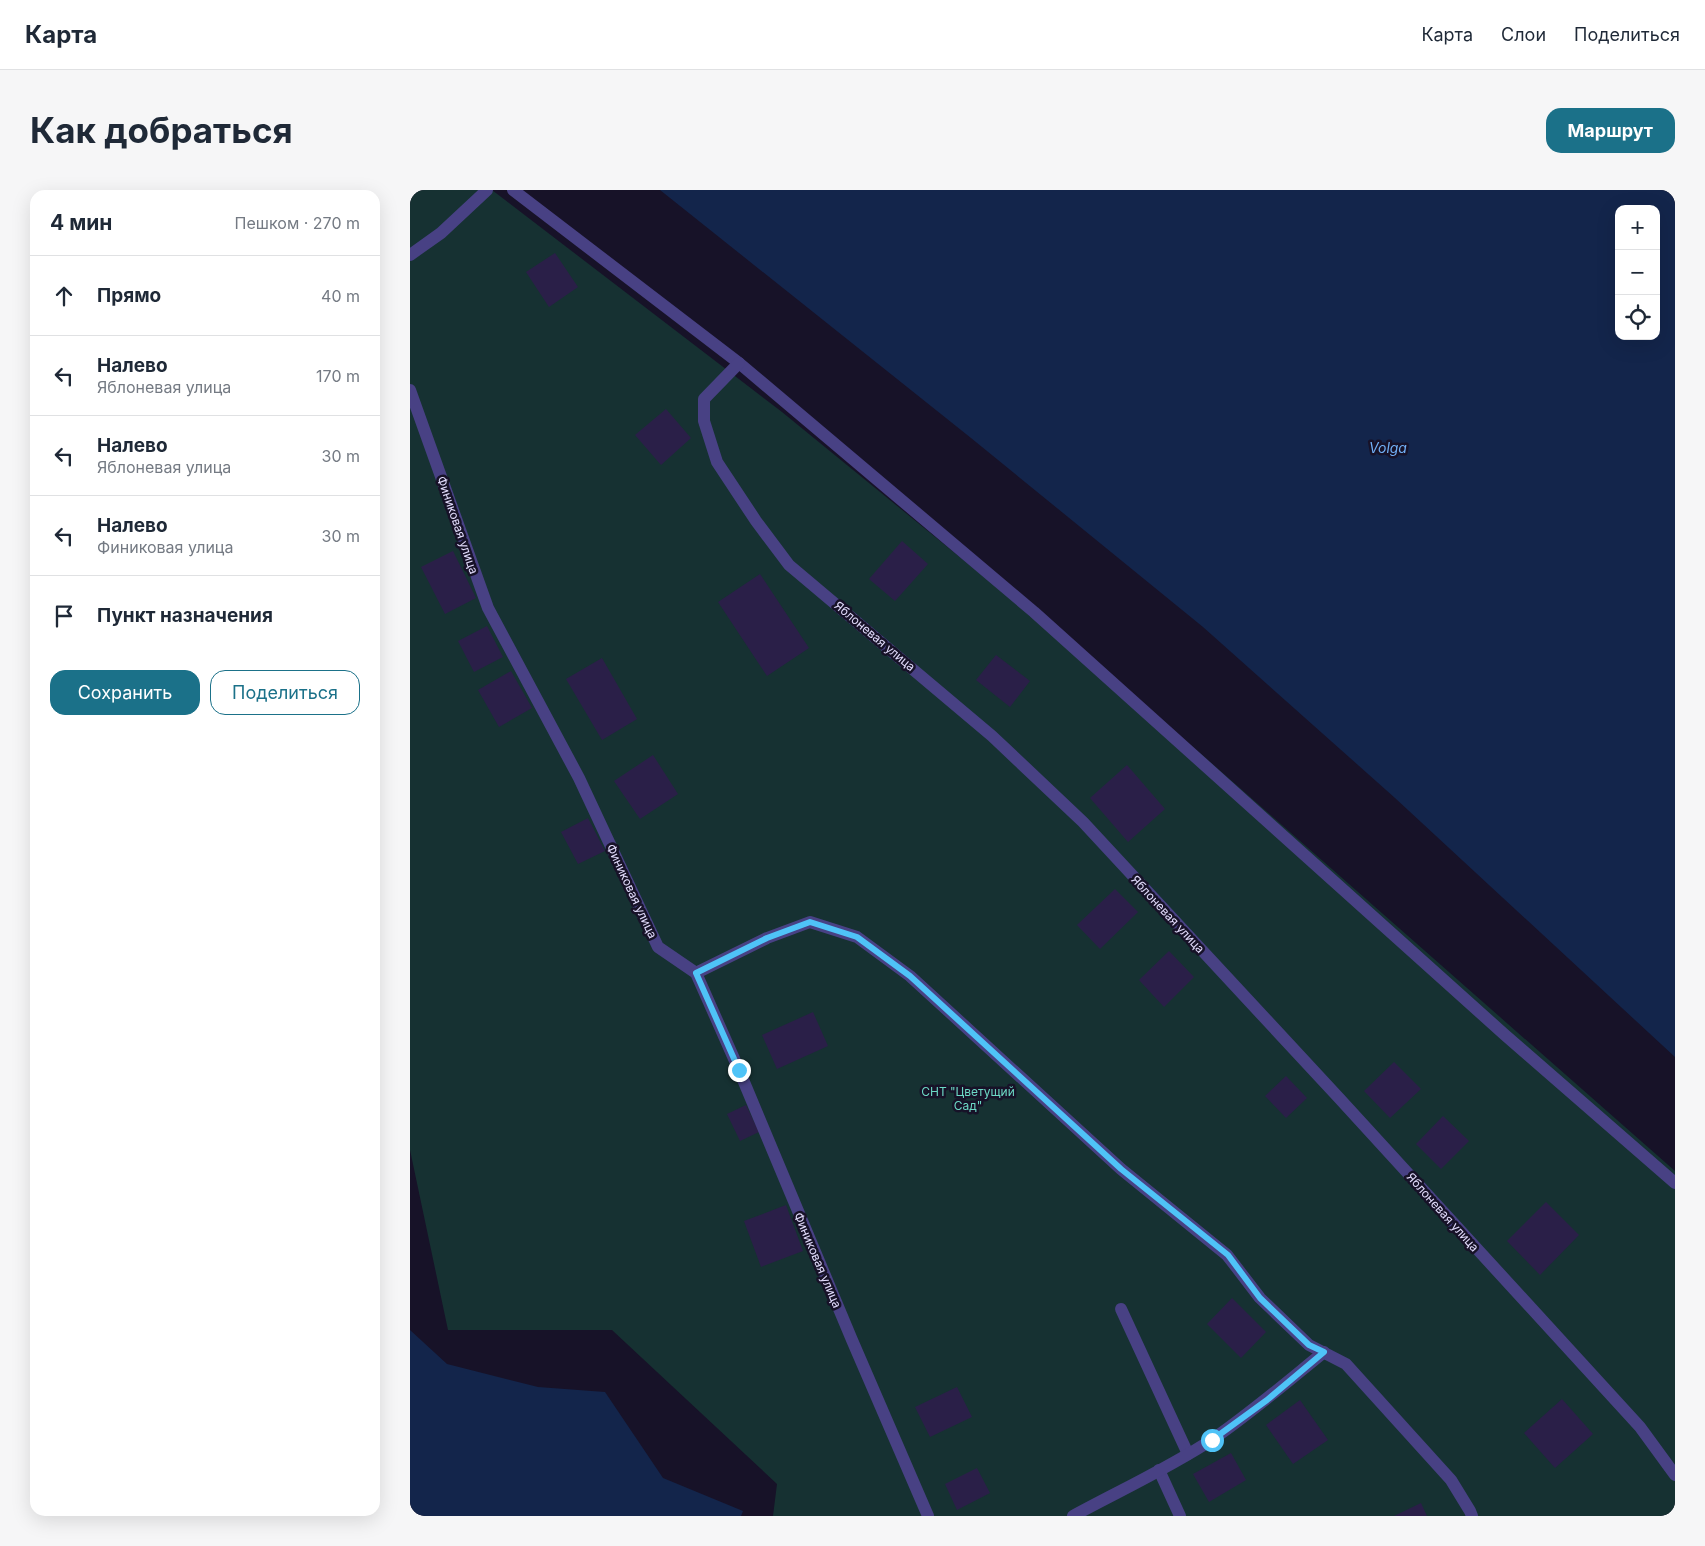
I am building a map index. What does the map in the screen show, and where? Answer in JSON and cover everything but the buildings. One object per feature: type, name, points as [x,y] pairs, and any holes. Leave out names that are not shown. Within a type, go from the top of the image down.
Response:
[{"type":"street","points":[[410,255],[441,233],[486,190]]},
{"type":"street","points":[[514,190],[739,363],[1034,612],[1506,1035],[1675,1183]]},
{"type":"street","name":"Яблоневая улица","points":[[739,363],[704,399],[704,421],[717,462],[756,521],[789,565],[992,736],[1083,822],[1640,1427],[1675,1475]]},
{"type":"street","name":"Финиковая улица","points":[[410,390],[488,608],[579,778],[658,947],[696,973],[928,1516]]},
{"type":"street","points":[[696,973],[767,938],[810,922],[857,937],[910,976],[1121,1169],[1228,1255],[1260,1298],[1309,1345],[1346,1364],[1451,1480],[1472,1516]]},
{"type":"street","points":[[1121,1309],[1188,1454]]},
{"type":"street","points":[[1073,1516],[1212,1440],[1267,1400],[1324,1352]]},
{"type":"street","points":[[1159,1470],[1180,1516]]},
{"type":"green space","name":"СНТ \"Цветущий Сад\"","points":[[410,190],[492,190],[782,412],[1200,753],[1675,1171],[1675,1516],[773,1516],[777,1484],[612,1330],[448,1330],[410,1150]]},
{"type":"water","name":"Volga","points":[[660,190],[1675,190],[1675,1057],[1395,798],[1203,627],[971,438]]},
{"type":"water","points":[[410,1330],[447,1364],[538,1387],[605,1392],[663,1478],[743,1511],[741,1516],[410,1516]]},
{"type":"route","points":[[739,1070],[696,973],[767,938],[810,922],[857,937],[910,976],[1121,1169],[1228,1255],[1260,1298],[1309,1345],[1324,1352],[1267,1400],[1212,1440]]}]
